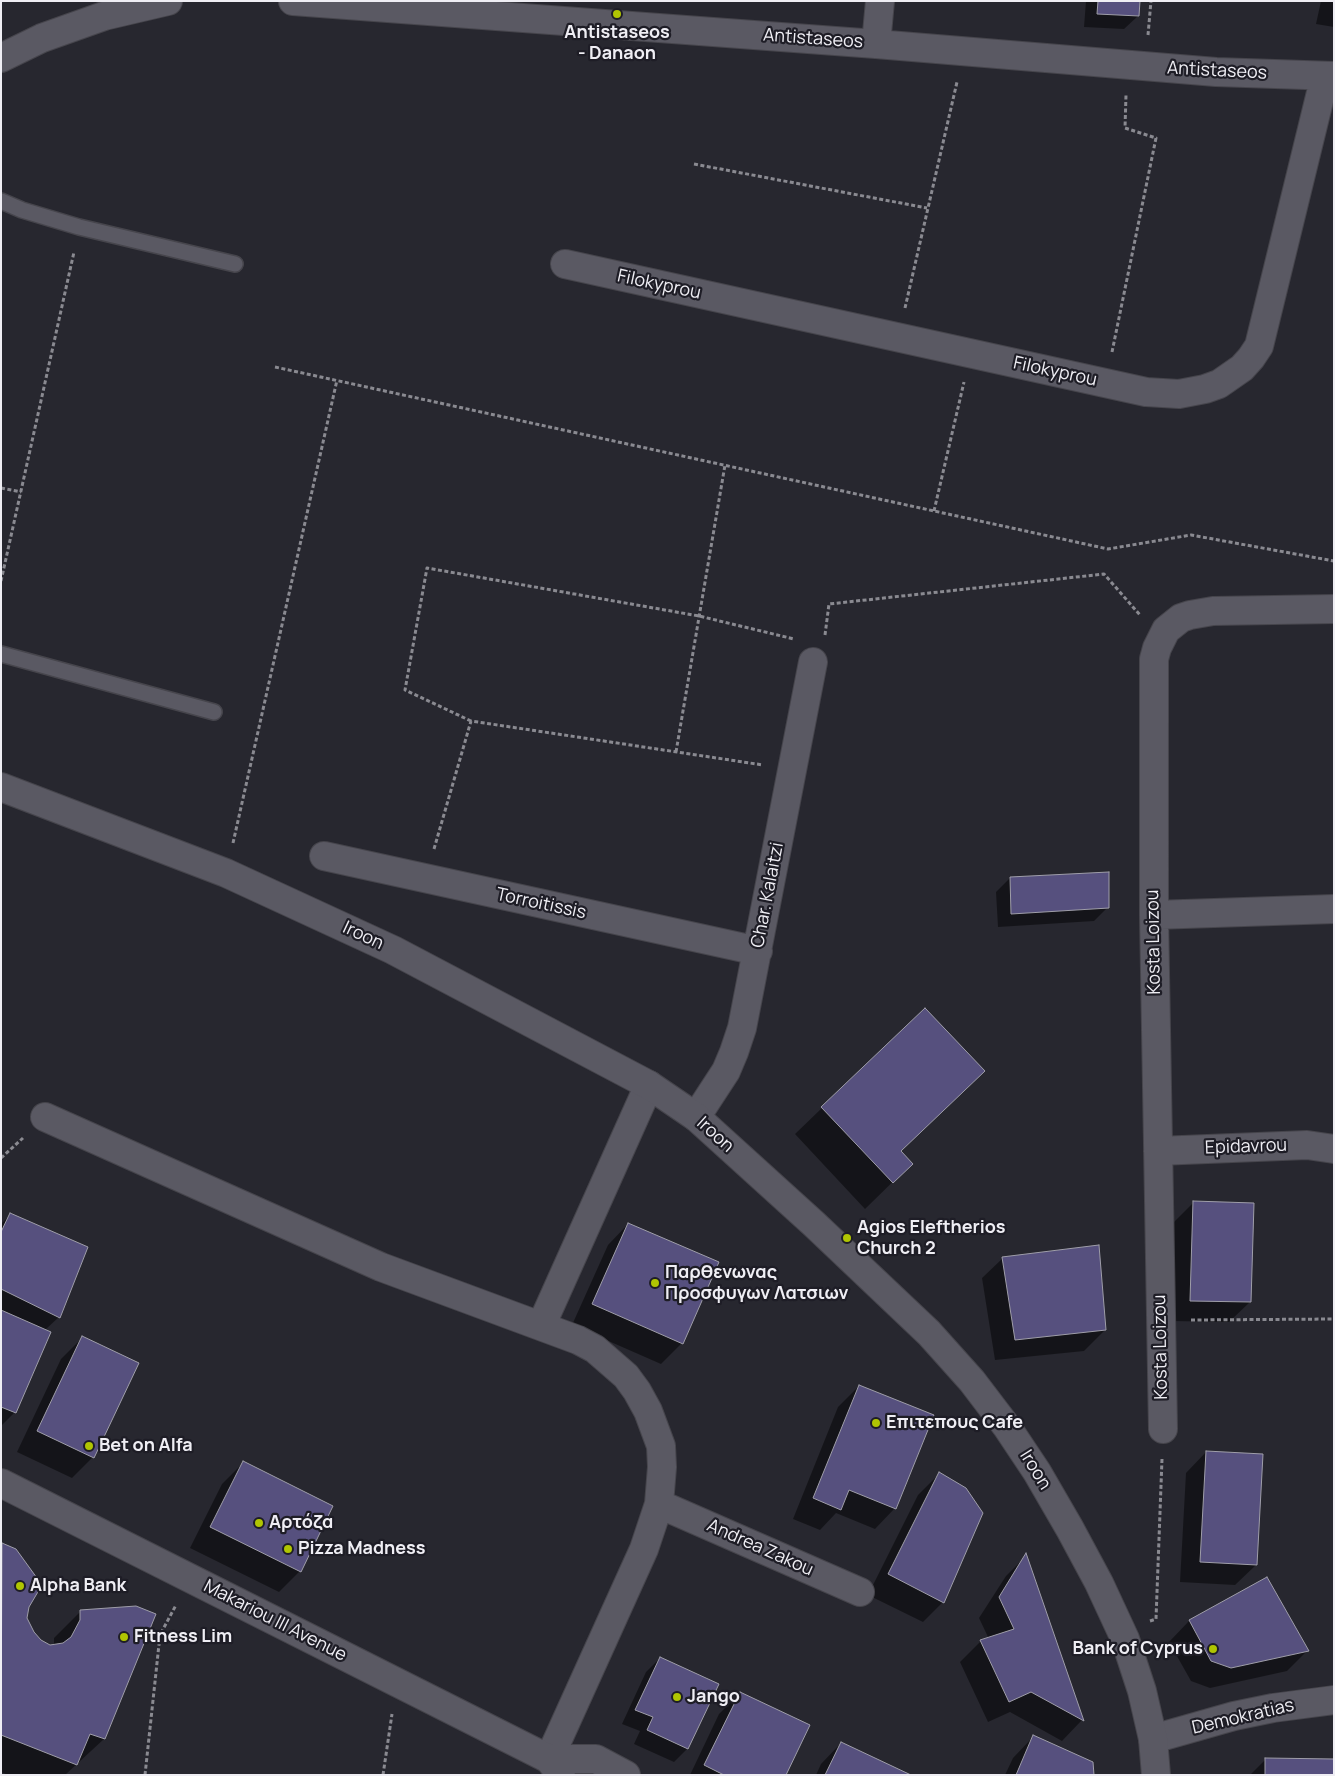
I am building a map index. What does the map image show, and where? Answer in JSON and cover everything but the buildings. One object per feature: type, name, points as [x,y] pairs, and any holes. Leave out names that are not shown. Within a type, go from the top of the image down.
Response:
[{"type":"street","points":[[2,56],[42,38],[104,16],[168,1]]},
{"type":"street","name":"Antistaseos","points":[[293,1],[876,44],[1216,72],[1329,76]]},
{"type":"street","points":[[876,44],[880,1]]},
{"type":"street","name":"Filokyprou","points":[[565,264],[1105,383],[1162,394],[1205,389],[1218,384],[1242,368],[1259,346],[1329,76]]},
{"type":"street","name":"Kosta Loizou","points":[[1162,1429],[1154,915],[1154,659],[1160,639],[1166,630],[1181,618],[1201,612],[1213,610],[1334,610]]},
{"type":"street","name":"Char. Kalaitzi","points":[[696,1117],[726,1071],[742,1028],[792,769],[812,653]]},
{"type":"street","name":"Iroon","points":[[1,787],[226,873],[394,950],[649,1085],[696,1117],[814,1224],[929,1333],[972,1381],[1007,1426],[1037,1472],[1087,1560],[1121,1630],[1142,1691],[1153,1739],[1156,1775]]},
{"type":"street","name":"Torroitissis","points":[[324,856],[758,951]]},
{"type":"street","points":[[1154,915],[1334,909]]},
{"type":"street","points":[[541,1326],[649,1085]]},
{"type":"street","points":[[45,1117],[381,1266],[595,1348],[626,1376],[648,1411],[661,1446],[662,1467],[659,1504],[644,1549],[555,1767]]},
{"type":"street","name":"Epidavrou","points":[[1158,1151],[1308,1145],[1334,1149]]},
{"type":"street","name":"Makariou III Avenue","points":[[1,1483],[397,1682],[555,1767],[596,1759],[626,1775]]},
{"type":"street","name":"Andrea Zakou","points":[[659,1504],[860,1592]]},
{"type":"street","name":"Demokratias","points":[[1153,1739],[1234,1716],[1273,1708],[1334,1700]]},
{"type":"lane","points":[[1,201],[22,210],[79,227],[234,264]]},
{"type":"lane","points":[[1,654],[214,712]]},
{"type":"path","points":[[898,338],[964,51]]},
{"type":"path","points":[[1105,383],[1156,138],[1125,128],[1127,65]]},
{"type":"path","points":[[694,164],[927,208]]},
{"type":"path","points":[[1,581],[79,227]]},
{"type":"path","points":[[934,511],[971,354]]},
{"type":"path","points":[[275,367],[1108,549],[1191,535],[1334,560]]},
{"type":"path","points":[[226,873],[337,380]]},
{"type":"path","points":[[676,752],[726,465]]},
{"type":"path","points":[[1,488],[21,492]]},
{"type":"path","points":[[792,769],[471,721],[405,690],[427,568],[699,616],[812,653],[823,646],[829,604],[1104,574],[1160,639]]},
{"type":"path","points":[[425,878],[471,721]]},
{"type":"path","points":[[1161,1321],[1334,1319]]},
{"type":"path","points":[[1121,1630],[1156,1619],[1162,1429]]},
{"type":"path","points":[[145,1775],[160,1635],[190,1578]]},
{"type":"path","points":[[383,1775],[397,1682]]},
{"type":"place","name":"Antistaseos - Danaon","points":[[617,14]]},
{"type":"place","name":"Agios Eleftherios Church 2","points":[[847,1238]]},
{"type":"place","name":"Παρθενωνας Προσφυγων Λατσιων","points":[[655,1283]]},
{"type":"place","name":"Επιτεπους Cafe","points":[[876,1423]]},
{"type":"place","name":"Bet on Alfa","points":[[89,1446]]},
{"type":"place","name":"Αρτόζα","points":[[259,1523]]},
{"type":"place","name":"Pizza Madness","points":[[288,1549]]},
{"type":"place","name":"Alpha Bank","points":[[20,1586]]},
{"type":"place","name":"Fitness Lim","points":[[124,1637]]},
{"type":"place","name":"Bank of Cyprus","points":[[1213,1649]]},
{"type":"place","name":"Jango","points":[[677,1697]]}]
